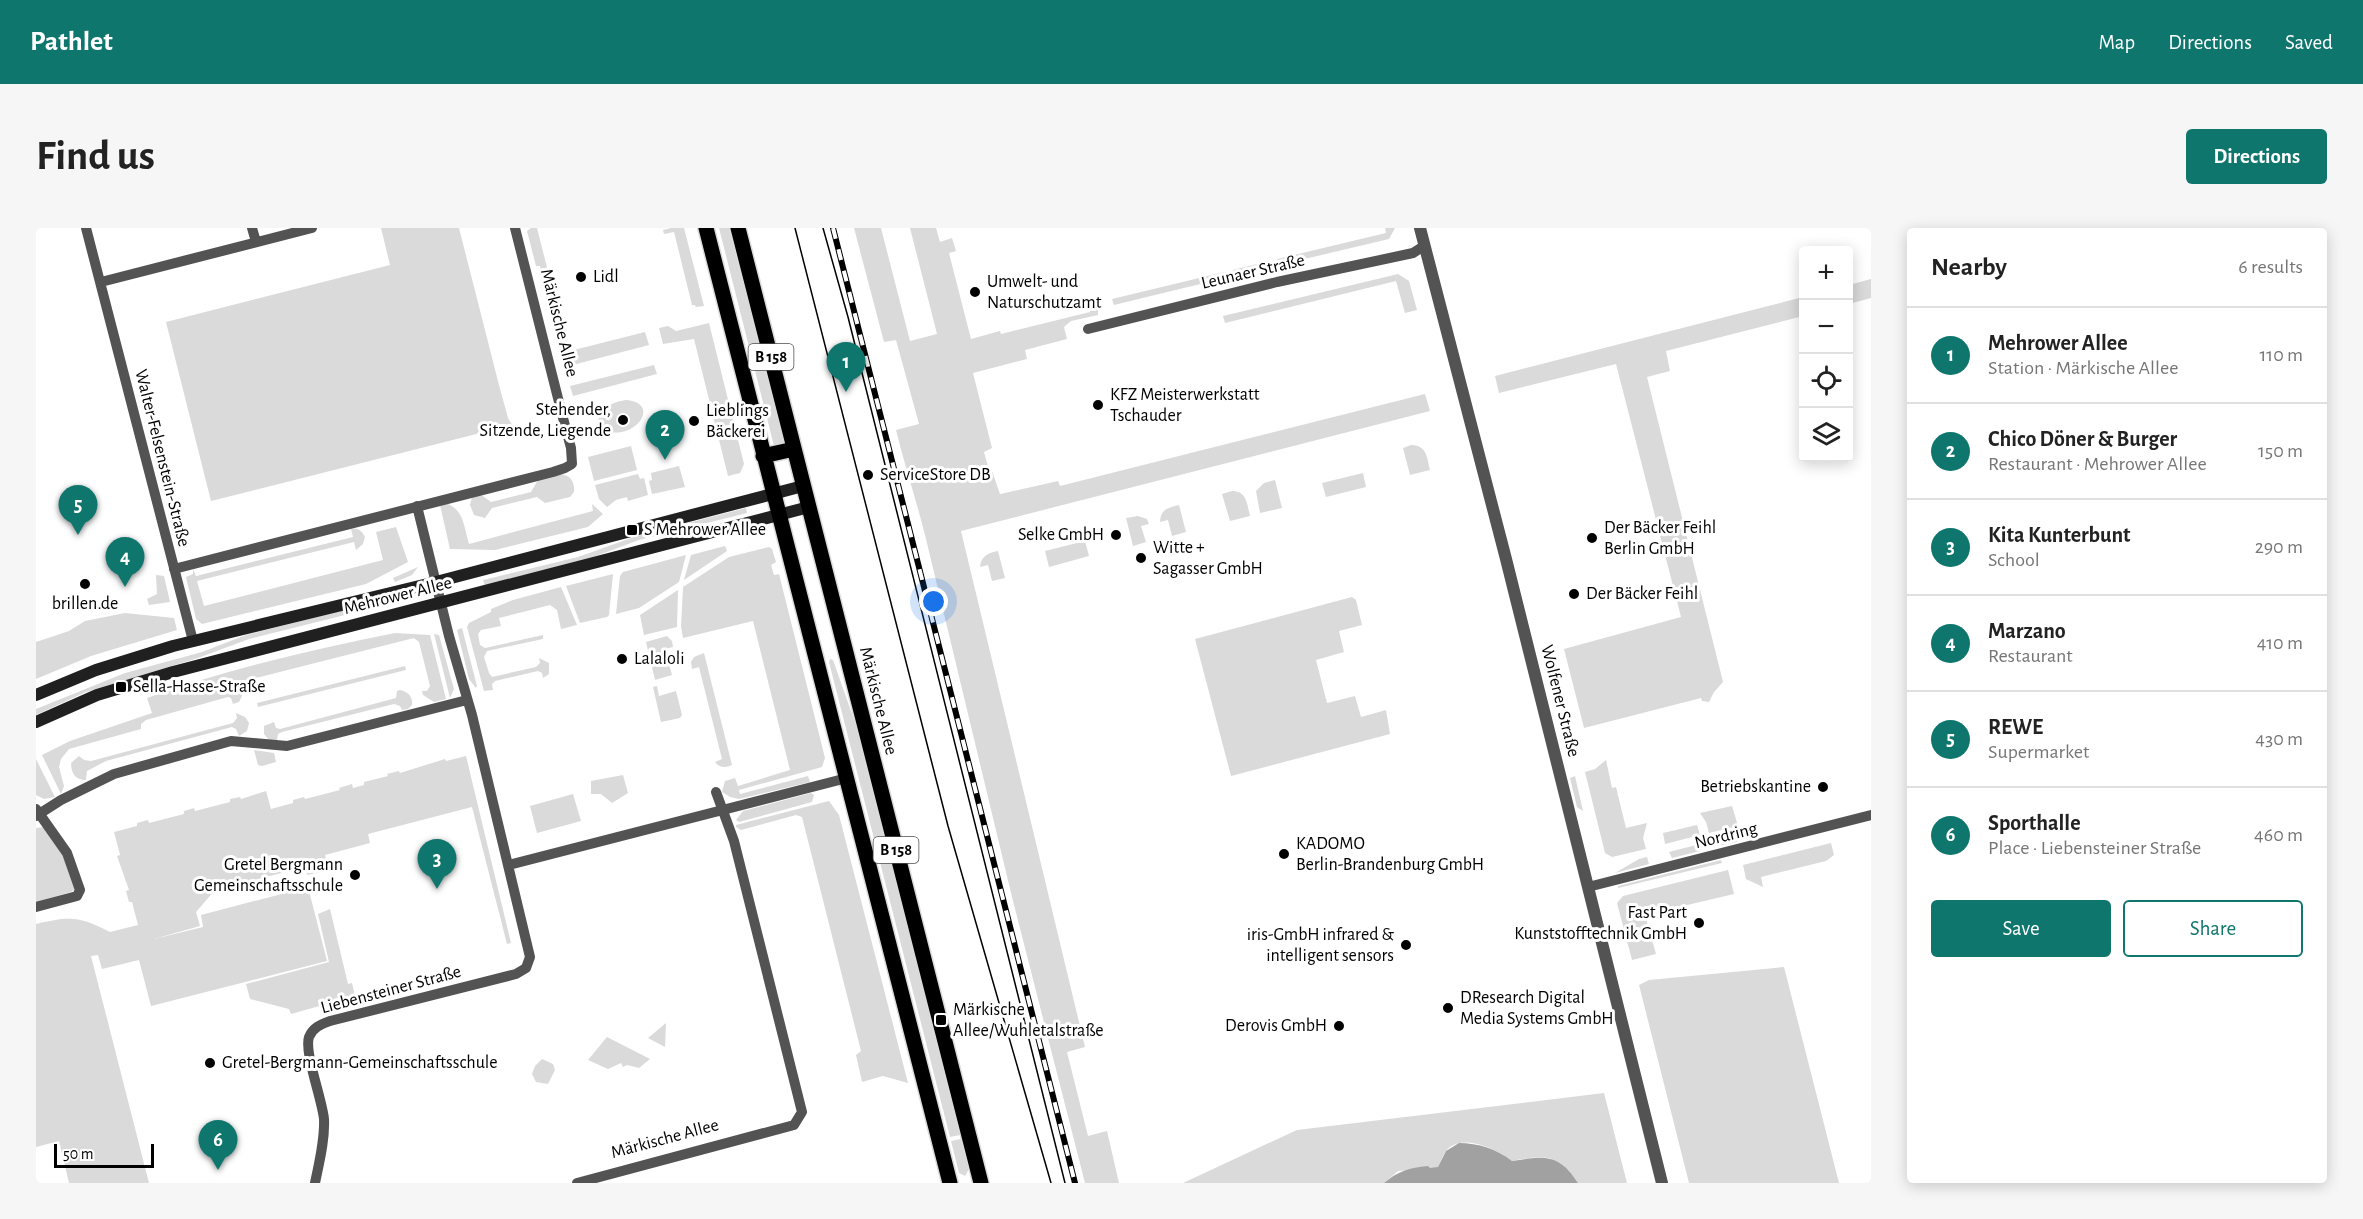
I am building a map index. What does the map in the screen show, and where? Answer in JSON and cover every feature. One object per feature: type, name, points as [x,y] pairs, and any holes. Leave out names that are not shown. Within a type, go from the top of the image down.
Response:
[{"type":"main road","name":"B 158","points":[[706,228],[950,1183]]},
{"type":"main road","name":"Märkische Allee","points":[[738,228],[981,1183]]},
{"type":"main road","points":[[763,456],[794,449]]},
{"type":"main road","name":"Mehrower Allee","points":[[36,695],[96,670],[192,641],[436,582],[803,486]]},
{"type":"main road","name":"Mehrower Allee","points":[[36,722],[97,695],[131,684],[808,507]]},
{"type":"street","name":"Walter-Felsenstein-Straße","points":[[86,228],[192,641]]},
{"type":"street","points":[[252,228],[256,242]]},
{"type":"street","points":[[101,282],[312,228]]},
{"type":"street","name":"Märkische Allee","points":[[417,506],[559,470],[572,464],[566,427],[515,228]]},
{"type":"street","name":"Wolfener Straße","points":[[1420,228],[1662,1183]]},
{"type":"street","name":"Leunaer Straße","points":[[1088,329],[1277,282],[1413,253],[1424,246]]},
{"type":"street","points":[[174,569],[417,506]]},
{"type":"street","name":"Mehrower Allee","points":[[417,506],[436,582]]},
{"type":"street","name":"Liebensteiner Straße","points":[[315,1183],[324,1125],[322,1103],[309,1050],[309,1039],[313,1031],[319,1025],[330,1021],[513,975],[524,970],[529,963],[529,949],[509,865],[436,582]]},
{"type":"street","points":[[36,907],[77,896],[80,891],[67,853],[37,813],[114,774],[231,741],[287,746],[467,700]]},
{"type":"street","points":[[509,865],[847,778]]},
{"type":"street","name":"Märkische Allee","points":[[577,1183],[794,1125],[802,1112],[734,841],[716,792]]},
{"type":"street","name":"Nordring","points":[[1588,887],[1871,815]]},
{"type":"shaded area","points":[[381,228],[459,228],[500,389],[512,425],[211,501],[166,322],[390,265]]},
{"type":"shaded area","points":[[537,228],[566,342],[560,344],[540,266],[536,266],[527,231]]},
{"type":"shaded area","points":[[684,228],[704,306],[692,305],[674,232],[664,234],[663,230]]},
{"type":"shaded area","points":[[719,228],[729,228],[785,444],[774,446]]},
{"type":"shaded area","points":[[854,228],[881,228],[910,341],[937,334],[910,228],[936,228],[940,242],[952,238],[956,251],[949,253],[971,339],[1090,312],[1089,305],[1098,303],[1098,315],[1071,321],[1064,327],[1067,339],[1025,350],[1027,359],[973,373],[992,448],[984,452],[1000,494],[1058,481],[1060,486],[1425,394],[1430,411],[961,531],[1085,1047],[1067,1052],[1088,1136],[1107,1131],[1119,1183],[1085,1183],[1012,897],[926,539],[896,430],[919,424],[896,340],[884,342]]},
{"type":"shaded area","points":[[1385,228],[1395,228],[1389,239],[1279,265],[1277,259],[1386,233]]},
{"type":"shaded area","points":[[1265,262],[1267,268],[1234,276],[1233,270]]},
{"type":"shaded area","points":[[1224,272],[1225,278],[1114,305],[1112,299]]},
{"type":"shaded area","points":[[1398,274],[1409,281],[1417,310],[1405,313],[1396,281],[1225,323],[1223,316]]},
{"type":"shaded area","points":[[1871,279],[1871,298],[1853,303],[1853,284]]},
{"type":"shaded area","points":[[1799,298],[1799,317],[1666,351],[1670,371],[1647,377],[1723,682],[1709,702],[1702,701],[1701,698],[1584,728],[1564,649],[1681,617],[1616,364],[1499,393],[1495,376]]},
{"type":"shaded area","points":[[709,323],[744,464],[740,473],[728,476],[694,339],[663,344],[659,328],[668,326],[676,331]]},
{"type":"shaded area","points":[[645,332],[649,345],[565,367],[562,353]]},
{"type":"shaded area","points":[[654,365],[657,374],[573,396],[570,386]]},
{"type":"shaded area","points":[[626,400],[637,403],[642,408],[643,414],[640,421],[625,431],[614,433],[603,430],[598,422],[604,409],[616,402]]},
{"type":"shaded area","points":[[1411,445],[1423,450],[1430,470],[1410,475],[1403,448]]},
{"type":"shaded area","points":[[631,446],[637,470],[594,481],[588,457]]},
{"type":"shaded area","points":[[679,466],[685,487],[652,494],[649,481],[652,480],[651,473]]},
{"type":"shaded area","points":[[1363,473],[1366,487],[1326,497],[1322,483]]},
{"type":"shaded area","points":[[560,474],[569,477],[573,482],[574,492],[570,497],[545,503],[537,497],[492,508],[485,518],[474,515],[470,505],[472,497],[480,494],[491,502],[531,492],[538,480]]},
{"type":"shaded area","points":[[638,474],[640,479],[644,478],[648,495],[628,501],[627,497],[616,500],[607,507],[599,499],[595,485]]},
{"type":"shaded area","points":[[1275,480],[1282,508],[1260,513],[1256,491],[1264,483]]},
{"type":"shaded area","points":[[1232,491],[1241,493],[1247,503],[1250,516],[1230,521],[1222,494]]},
{"type":"shaded area","points":[[444,503],[456,509],[464,525],[469,544],[593,511],[592,504],[603,514],[588,527],[495,550],[450,549],[440,505]]},
{"type":"shaded area","points":[[1179,505],[1186,532],[1172,536],[1168,520],[1160,522],[1165,510]]},
{"type":"shaded area","points":[[746,508],[747,513],[639,540],[596,556],[485,586],[483,580],[578,557],[634,537]]},
{"type":"shaded area","points":[[1138,516],[1147,519],[1149,524],[1141,526],[1146,542],[1133,546],[1126,518]]},
{"type":"shaded area","points":[[396,527],[408,562],[366,584],[202,624],[196,619],[186,577],[193,574],[193,569],[196,576],[353,537],[351,529],[360,530],[365,537],[363,544],[356,550],[354,542],[197,581],[204,606],[383,560],[376,532]]},
{"type":"shaded area","points":[[1085,541],[1089,556],[1049,567],[1045,551]]},
{"type":"shaded area","points":[[725,546],[727,551],[684,580],[691,555]]},
{"type":"shaded area","points":[[769,547],[772,549],[776,562],[771,565],[774,575],[779,574],[825,758],[822,767],[739,790],[740,794],[808,776],[810,782],[739,799],[722,792],[725,781],[735,778],[738,786],[790,770],[753,621],[683,638],[681,626],[683,587],[729,557]]},
{"type":"shaded area","points":[[998,551],[1005,578],[992,581],[988,565],[980,567],[986,556]]},
{"type":"shaded area","points":[[686,555],[679,582],[639,608],[616,614],[620,576],[623,572]]},
{"type":"shaded area","points":[[418,567],[412,575],[395,582],[393,578]]},
{"type":"shaded area","points":[[613,574],[609,615],[580,623],[566,586]]},
{"type":"shaded area","points":[[156,575],[164,576],[170,602],[149,605],[147,599],[157,594]]},
{"type":"shaded area","points":[[561,587],[577,625],[561,629],[557,610],[550,605],[499,618],[501,626],[481,630],[478,634],[480,645],[485,648],[543,635],[543,639],[487,651],[484,657],[492,677],[536,667],[540,663],[539,658],[549,663],[549,674],[543,678],[542,673],[538,671],[495,681],[492,684],[493,690],[484,691],[467,627],[469,623],[491,612],[491,609],[513,600]]},
{"type":"shaded area","points":[[678,590],[677,627],[644,635],[640,615]]},
{"type":"shaded area","points":[[1352,597],[1356,600],[1362,625],[1339,631],[1344,652],[1316,660],[1327,703],[1355,696],[1361,717],[1386,710],[1390,734],[1231,776],[1195,639]]},
{"type":"shaded area","points":[[388,599],[389,604],[249,639],[198,658],[86,692],[36,715],[36,709],[125,673],[202,652],[246,635]]},
{"type":"shaded area","points":[[125,613],[174,618],[177,630],[91,656],[36,679],[36,642],[69,631],[85,621]]},
{"type":"shaded area","points":[[462,628],[476,688],[469,679],[457,630]]},
{"type":"shaded area","points":[[395,633],[430,635],[446,699],[434,702],[423,695],[422,691],[427,691],[430,686],[419,642],[414,638],[240,682],[242,696],[239,702],[233,704],[231,698],[228,697],[146,720],[141,724],[141,729],[69,749],[61,759],[59,767],[64,786],[61,794],[42,755],[70,741],[152,713],[147,698],[270,661]]},
{"type":"shaded area","points":[[434,634],[439,635],[454,689],[450,698]]},
{"type":"shaded area","points":[[667,636],[672,641],[673,647],[665,649],[672,675],[655,680],[646,642]]},
{"type":"shaded area","points":[[704,653],[732,765],[727,767],[715,762],[722,759],[699,667],[692,669],[691,662],[694,657]]},
{"type":"shaded area","points":[[830,659],[833,660],[857,728],[960,1135],[950,1137]]},
{"type":"shaded area","points":[[405,666],[406,670],[258,707],[257,703]]},
{"type":"shaded area","points":[[657,686],[659,696],[676,691],[682,715],[680,718],[661,722],[653,687]]},
{"type":"shaded area","points":[[400,690],[411,697],[412,705],[408,709],[402,710],[400,706],[394,704],[282,732],[278,734],[277,740],[269,740],[264,734],[264,726],[274,722],[276,728],[280,729],[396,698],[397,691]]},
{"type":"shaded area","points":[[236,713],[245,717],[249,723],[247,731],[239,736],[236,729],[232,727],[106,761],[87,771],[86,780],[77,778],[72,770],[71,763],[79,756],[91,761],[233,723],[237,718]]},
{"type":"shaded area","points":[[254,750],[274,753],[276,762],[258,765]]},
{"type":"shaded area","points":[[466,756],[511,943],[507,944],[472,807],[368,834],[370,843],[325,855],[329,870],[307,875],[305,867],[215,890],[196,912],[200,926],[154,939],[203,927],[201,915],[308,887],[327,961],[151,1006],[139,960],[102,969],[98,955],[91,956],[149,1183],[69,1183],[59,1141],[36,1147],[36,924],[74,919],[110,932],[138,925],[132,902],[129,902],[126,891],[129,890],[117,856],[120,855],[114,832],[137,826],[137,823],[148,820],[149,823],[184,814],[184,811],[194,808],[195,811],[230,802],[230,799],[240,797],[241,799],[266,791],[271,809],[293,803],[293,800],[340,790],[339,788],[352,784],[353,788],[364,785],[364,782],[388,776],[387,774],[399,771],[400,773],[445,759],[446,761]]},
{"type":"shaded area","points":[[36,759],[55,797],[44,799],[36,795]]},
{"type":"shaded area","points":[[1606,760],[1612,788],[1616,787],[1626,828],[1647,823],[1643,838],[1646,849],[1612,857],[1605,853],[1585,772],[1595,769]]},
{"type":"shaded area","points":[[623,775],[628,793],[612,803],[601,794],[591,794],[591,781]]},
{"type":"shaded area","points":[[1575,776],[1583,811],[1577,807],[1570,778]]},
{"type":"shaded area","points":[[811,793],[814,795],[812,802],[739,822],[736,820],[743,811]]},
{"type":"shaded area","points":[[573,794],[581,821],[537,833],[530,806]]},
{"type":"shaded area","points":[[829,801],[839,815],[908,1083],[883,1076],[862,1082],[856,1055],[861,1051],[802,817],[796,815],[741,830],[736,827],[736,825]]},
{"type":"shaded area","points":[[1732,806],[1738,826],[1709,833],[1700,813]]},
{"type":"shaded area","points":[[1697,825],[1700,835],[1665,844],[1663,833]]},
{"type":"shaded area","points":[[44,827],[59,845],[75,889],[36,902],[36,828]]},
{"type":"shaded area","points":[[1737,835],[1737,842],[1717,846],[1714,840]]},
{"type":"shaded area","points":[[1831,843],[1834,855],[1826,861],[1761,877],[1763,887],[1746,879],[1743,865]]},
{"type":"shaded area","points":[[1700,844],[1700,851],[1672,858],[1669,852]]},
{"type":"shaded area","points":[[1647,857],[1649,864],[1615,873],[1639,859]]},
{"type":"shaded area","points":[[1721,860],[1722,863],[1618,888],[1618,886]]},
{"type":"shaded area","points":[[1728,870],[1734,894],[1645,915],[1656,954],[1632,960],[1617,903],[1623,896]]},
{"type":"shaded area","points":[[330,909],[348,984],[352,983],[355,996],[291,1014],[289,1009],[250,999],[246,984],[329,962],[318,914]]},
{"type":"shaded area","points":[[1784,967],[1839,1183],[1689,1183],[1639,985],[1649,980]]},
{"type":"shaded area","points":[[666,1023],[665,1047],[648,1038]]},
{"type":"shaded area","points":[[607,1037],[650,1059],[639,1068],[627,1065],[623,1067],[621,1063],[608,1069],[588,1060]]},
{"type":"shaded area","points":[[542,1059],[553,1064],[555,1070],[548,1084],[536,1082],[532,1074],[535,1066]]},
{"type":"shaded area","points":[[1604,1093],[1627,1183],[1578,1183],[1564,1166],[1550,1158],[1512,1161],[1499,1152],[1482,1145],[1465,1143],[1450,1147],[1438,1168],[1398,1171],[1384,1183],[1183,1183],[1297,1130]]},
{"type":"shaded area","points":[[961,1139],[969,1169],[965,1176],[959,1173],[951,1141]]},
{"type":"shaded area","points":[[1459,1143],[1487,1148],[1512,1161],[1533,1158],[1550,1159],[1564,1166],[1578,1183],[1384,1183],[1409,1169],[1438,1167],[1446,1151]]},
{"type":"tram line","points":[[795,228],[948,826],[1051,1183]]},
{"type":"tram line","points":[[823,228],[848,317],[1065,1183]]},
{"type":"railway","points":[[833,228],[1075,1183]]},
{"type":"place","name":"Lidl","points":[[581,277]]},
{"type":"place","name":"Umwelt- und Naturschutzamt","points":[[975,292]]},
{"type":"place","name":"Mehrower Allee","points":[[846,392]]},
{"type":"place","name":"KFZ Meisterwerkstatt Tschauder","points":[[1098,405]]},
{"type":"place","name":"Stehender, Sitzende, Liegende","points":[[623,420]]},
{"type":"place","name":"Lieblings Bäckerei","points":[[694,421]]},
{"type":"place","name":"Chico Döner & Burger","points":[[665,460]]},
{"type":"place","name":"ServiceStore DB","points":[[868,475]]},
{"type":"place","name":"S Mehrower Allee","points":[[632,530]]},
{"type":"place","name":"REWE","points":[[78,535]]},
{"type":"place","name":"Selke GmbH","points":[[1116,535]]},
{"type":"place","name":"Der Bäcker Feihl Berlin GmbH","points":[[1592,538]]},
{"type":"place","name":"Witte + Sagasser GmbH","points":[[1141,558]]},
{"type":"place","name":"brillen.de","points":[[85,584]]},
{"type":"place","name":"Marzano","points":[[125,587]]},
{"type":"place","name":"Der Bäcker Feihl","points":[[1574,594]]},
{"type":"place","name":"Lalaloli","points":[[622,659]]},
{"type":"place","name":"Sella-Hasse-Straße","points":[[121,687]]},
{"type":"place","name":"Betriebskantine","points":[[1823,787]]},
{"type":"place","name":"KADOMO Berlin-Brandenburg GmbH","points":[[1284,854]]},
{"type":"place","name":"Gretel Bergmann Gemeinschaftsschule","points":[[355,875]]},
{"type":"place","name":"Kita Kunterbunt","points":[[437,889]]},
{"type":"place","name":"Fast Part Kunststofftechnik GmbH","points":[[1699,923]]},
{"type":"place","name":"iris-GmbH infrared & intelligent sensors","points":[[1406,945]]},
{"type":"place","name":"DResearch Digital Media Systems GmbH","points":[[1448,1008]]},
{"type":"place","name":"Märkische Allee/Wuhletalstraße","points":[[941,1020]]},
{"type":"place","name":"Derovis GmbH","points":[[1339,1026]]},
{"type":"place","name":"Gretel-Bergmann-Gemeinschaftsschule","points":[[210,1063]]},
{"type":"place","name":"Sporthalle","points":[[218,1170]]}]
